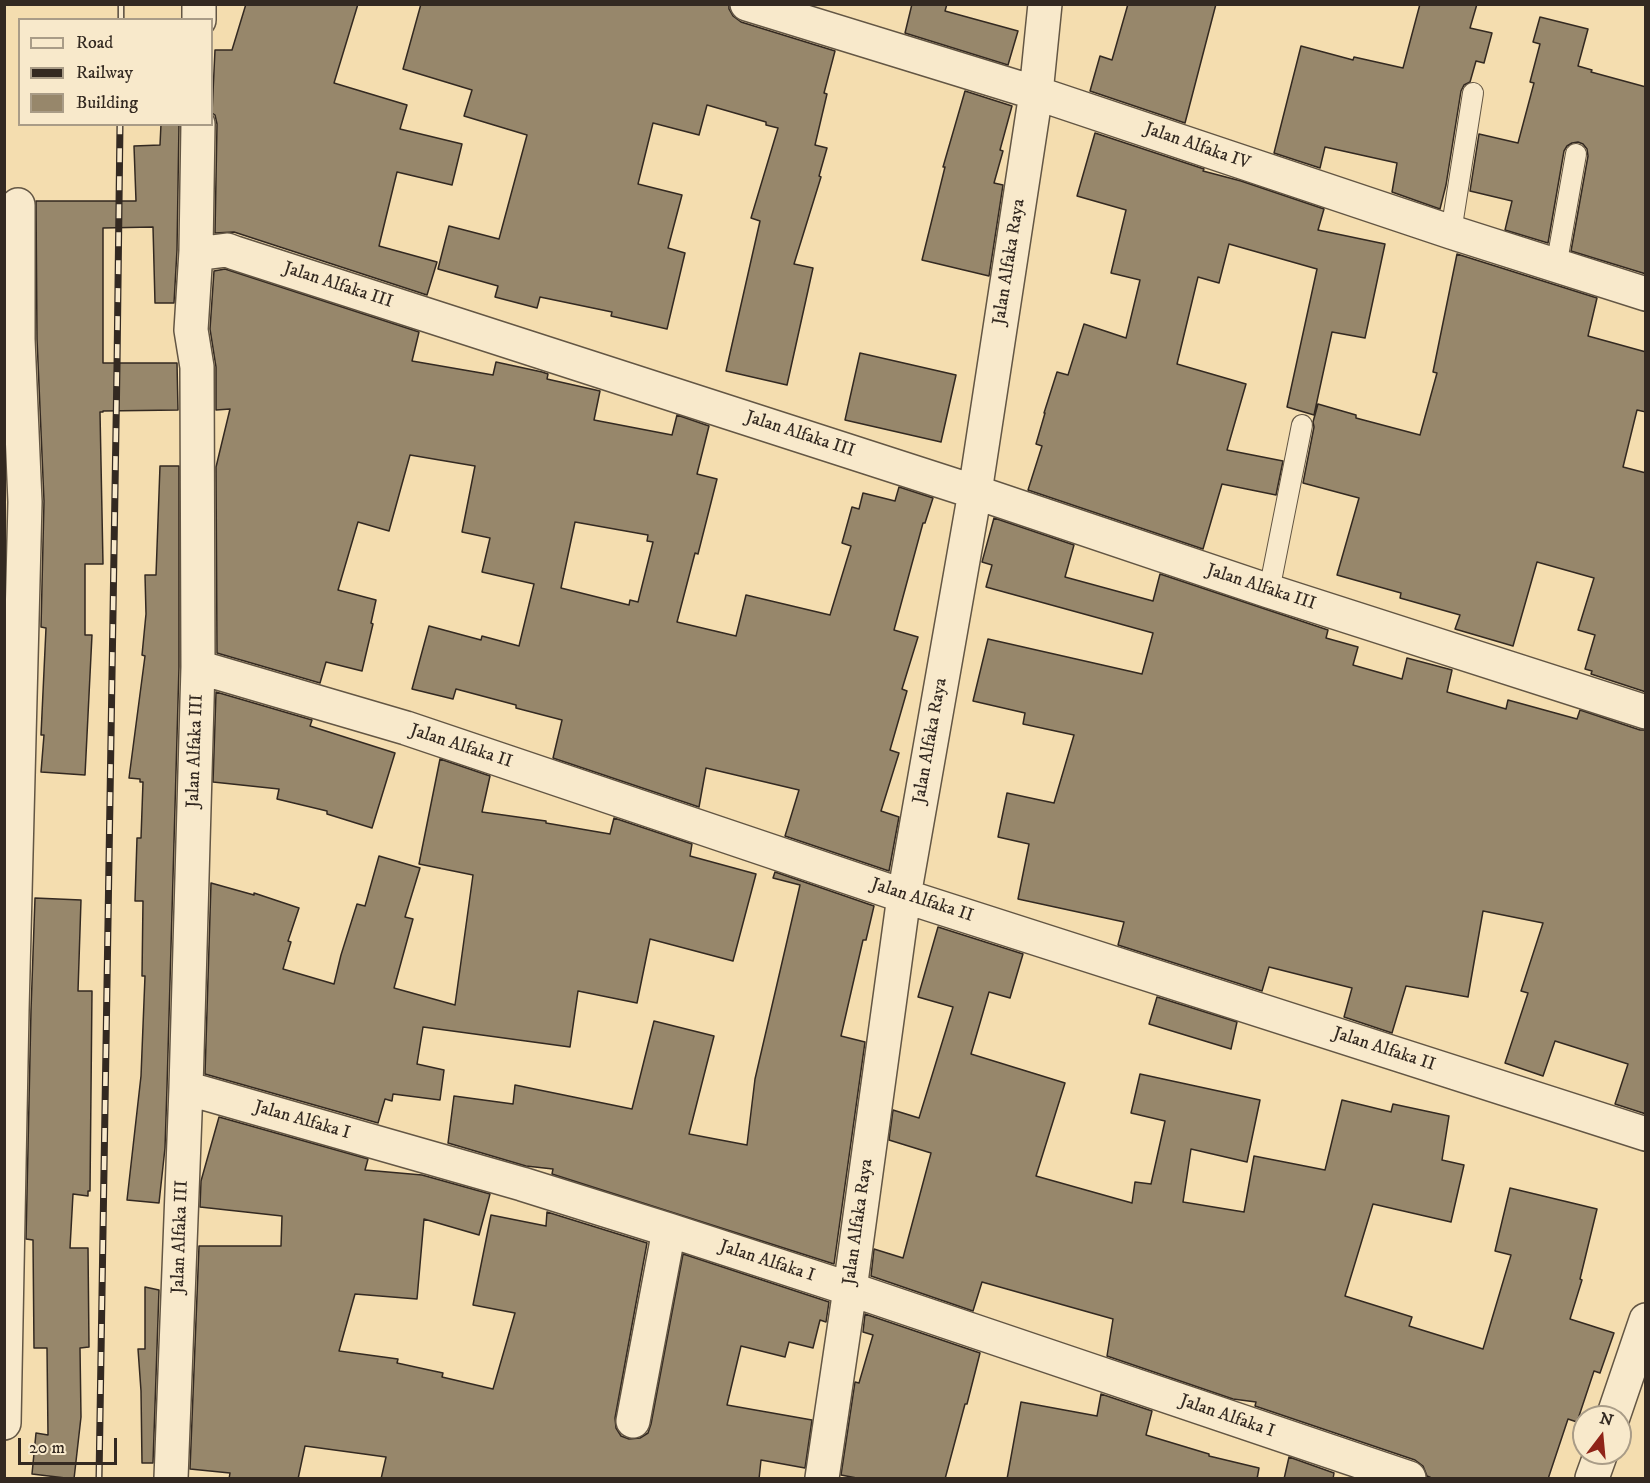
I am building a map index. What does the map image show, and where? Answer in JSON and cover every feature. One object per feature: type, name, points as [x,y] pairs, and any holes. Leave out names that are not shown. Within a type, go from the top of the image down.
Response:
[{"type":"street","name":"Jalan Alfaka IV","points":[[747,4],[1036,93],[1556,267],[1646,294]]},
{"type":"street","name":"Jalan Alfaka Raya","points":[[822,1479],[904,896],[975,492],[1036,93],[1045,4]]},
{"type":"street","points":[[196,251],[198,126]]},
{"type":"street","points":[[4,1423],[8,1009],[25,502],[18,339],[18,205]]},
{"type":"street","name":"Jalan Alfaka III","points":[[171,1479],[186,1088],[198,666],[197,367],[191,330],[196,251],[227,250],[1646,712]]},
{"type":"street","name":"Jalan Alfaka II","points":[[198,666],[406,728],[904,896],[1646,1134]]},
{"type":"street","name":"Jalan Alfaka I","points":[[186,1088],[522,1184],[669,1230],[850,1289],[1409,1479]]},
{"type":"street","points":[[633,1421],[669,1230]]},
{"type":"street","points":[[1617,1405],[1646,1320]]},
{"type":"lane","points":[[1450,232],[1473,93]]},
{"type":"lane","points":[[1556,267],[1576,154]]},
{"type":"lane","points":[[1269,591],[1302,425]]},
{"type":"building","points":[[246,4],[358,4],[334,83],[407,105],[400,129],[462,144],[452,185],[397,172],[379,246],[437,262],[427,295],[234,232],[215,233],[217,124],[213,114],[213,92],[215,50],[232,50]]},
{"type":"building","points":[[421,4],[729,4],[733,16],[741,22],[835,51],[824,93],[827,94],[815,145],[827,148],[819,176],[821,177],[794,264],[813,268],[787,385],[726,371],[760,221],[751,218],[778,128],[766,125],[766,122],[707,105],[699,135],[653,123],[638,184],[682,195],[668,248],[685,253],[667,329],[611,316],[612,312],[540,297],[537,308],[495,297],[498,286],[438,269],[449,226],[499,239],[527,135],[464,116],[472,90],[403,69]]},
{"type":"building","points":[[912,4],[947,4],[945,11],[1018,31],[1008,65],[905,33]]},
{"type":"building","points":[[1128,4],[1216,4],[1185,123],[1090,91],[1100,56],[1112,60]]},
{"type":"building","points":[[1420,4],[1477,4],[1470,28],[1492,33],[1484,63],[1476,61],[1470,82],[1464,85],[1461,91],[1440,209],[1392,192],[1397,163],[1325,147],[1320,168],[1274,153],[1301,46],[1353,60],[1354,57],[1403,68]]},
{"type":"building","points":[[1540,17],[1588,29],[1578,66],[1592,70],[1591,72],[1646,87],[1646,274],[1571,251],[1588,156],[1583,144],[1572,143],[1564,151],[1548,243],[1505,230],[1512,201],[1470,191],[1479,134],[1518,143],[1534,83],[1530,82],[1540,44],[1533,42]]},
{"type":"building","points":[[965,91],[1012,106],[994,183],[1003,185],[989,276],[922,260],[945,167],[943,167]]},
{"type":"building","points":[[161,126],[179,126],[174,303],[155,303],[153,227],[103,228],[103,363],[177,363],[178,410],[100,412],[103,564],[85,564],[85,635],[92,635],[85,775],[41,772],[46,628],[41,627],[44,501],[37,339],[36,201],[136,201],[134,146],[160,145]]},
{"type":"building","points":[[1095,133],[1204,169],[1203,171],[1241,181],[1324,209],[1318,230],[1385,244],[1365,338],[1332,332],[1314,415],[1287,407],[1317,269],[1229,244],[1219,283],[1198,277],[1177,364],[1246,384],[1227,450],[1283,461],[1276,495],[1222,484],[1203,549],[1028,490],[1042,446],[1036,444],[1057,372],[1068,375],[1084,324],[1126,338],[1140,280],[1111,273],[1126,210],[1077,196]]},
{"type":"building","points":[[1457,254],[1597,298],[1588,336],[1646,352],[1646,412],[1637,410],[1623,467],[1646,473],[1646,692],[1591,674],[1592,671],[1585,669],[1595,635],[1578,630],[1594,578],[1537,562],[1513,646],[1455,629],[1460,615],[1400,598],[1401,593],[1337,575],[1359,498],[1303,483],[1318,404],[1356,415],[1356,418],[1420,435],[1437,373],[1433,372]]},
{"type":"building","points":[[225,269],[419,332],[412,361],[493,375],[496,362],[542,372],[548,374],[547,379],[600,391],[594,420],[672,435],[677,415],[709,426],[697,474],[717,479],[698,554],[695,553],[677,622],[736,636],[746,595],[830,615],[851,546],[842,543],[852,507],[859,509],[863,493],[895,501],[899,487],[933,498],[925,523],[923,523],[894,630],[918,637],[902,689],[907,691],[890,750],[899,753],[881,811],[899,817],[889,871],[785,836],[799,790],[706,768],[699,807],[553,758],[562,720],[456,689],[453,699],[412,689],[429,626],[481,640],[482,636],[519,646],[534,584],[482,572],[490,538],[462,532],[475,466],[410,455],[389,531],[358,522],[338,590],[376,600],[362,671],[326,662],[320,683],[217,653],[216,467],[230,409],[216,410],[216,367],[210,329],[214,271]],"holes":[[[575,522],[648,535],[647,541],[653,542],[638,602],[630,600],[629,605],[561,588]]]},
{"type":"building","points":[[860,353],[956,375],[941,442],[845,420]]},
{"type":"building","points":[[160,466],[179,466],[179,667],[165,1148],[159,1203],[127,1200],[141,1076],[145,976],[142,976],[143,901],[135,901],[137,838],[141,838],[143,782],[140,782],[140,779],[129,778],[145,656],[142,655],[146,614],[145,575],[156,575]]},
{"type":"building","points":[[994,518],[1074,545],[1065,577],[1153,601],[1160,574],[1328,630],[1326,638],[1358,647],[1353,665],[1402,679],[1407,658],[1452,670],[1447,692],[1506,709],[1508,700],[1577,719],[1580,710],[1646,730],[1646,1114],[1615,1104],[1628,1064],[1555,1041],[1543,1076],[1505,1063],[1528,993],[1521,991],[1543,923],[1483,911],[1468,997],[1406,986],[1392,1033],[1344,1017],[1352,988],[1269,967],[1262,991],[1118,945],[1124,922],[1018,899],[1029,844],[998,837],[1007,793],[1054,803],[1074,735],[1023,724],[1025,713],[973,701],[988,639],[1142,674],[1153,633],[986,587],[992,565],[982,562]]},
{"type":"building","points":[[216,692],[312,720],[310,726],[395,753],[372,828],[327,814],[327,811],[277,799],[279,789],[213,782]]},
{"type":"building","points":[[440,759],[490,776],[482,812],[546,821],[546,823],[610,834],[614,818],[692,844],[690,856],[756,874],[733,961],[650,939],[637,1003],[578,991],[570,1047],[423,1027],[417,1064],[444,1070],[440,1100],[393,1094],[392,1101],[385,1099],[378,1123],[205,1074],[211,883],[254,895],[254,893],[299,908],[288,941],[291,942],[283,969],[334,984],[357,904],[365,906],[379,856],[420,868],[405,917],[413,919],[394,988],[455,1005],[473,875],[419,864]]},
{"type":"building","points":[[775,872],[874,906],[866,940],[863,940],[841,1036],[865,1042],[834,1264],[552,1174],[553,1169],[526,1166],[448,1143],[454,1096],[513,1104],[515,1085],[632,1109],[654,1021],[714,1036],[689,1134],[747,1145],[755,1079],[800,885],[773,878]]},
{"type":"building","points":[[35,898],[81,900],[78,991],[92,991],[90,1191],[88,1191],[88,1196],[73,1194],[70,1248],[88,1248],[89,1347],[80,1348],[81,1417],[74,1479],[32,1474],[36,1433],[48,1435],[47,1348],[34,1348],[33,1240],[26,1239]]},
{"type":"building","points":[[938,927],[1023,954],[1010,998],[989,992],[971,1054],[1065,1083],[1036,1176],[1132,1203],[1135,1182],[1151,1184],[1165,1121],[1131,1113],[1140,1074],[1260,1100],[1247,1162],[1191,1149],[1183,1202],[1244,1212],[1254,1156],[1325,1170],[1342,1100],[1391,1112],[1393,1104],[1449,1116],[1442,1160],[1464,1165],[1451,1222],[1373,1204],[1345,1296],[1412,1317],[1409,1326],[1483,1349],[1511,1255],[1495,1251],[1510,1188],[1597,1209],[1580,1279],[1582,1280],[1570,1319],[1614,1333],[1600,1373],[1594,1371],[1583,1405],[1572,1405],[1572,1420],[1568,1419],[1548,1479],[1434,1479],[1427,1476],[1423,1466],[1415,1460],[1255,1406],[1256,1402],[1233,1399],[1107,1356],[1113,1319],[982,1282],[973,1311],[871,1276],[874,1249],[903,1258],[931,1153],[889,1140],[893,1110],[919,1118],[953,1007],[918,997]]},
{"type":"building","points":[[1157,997],[1237,1022],[1231,1049],[1149,1024]]},
{"type":"building","points":[[219,1117],[368,1159],[365,1170],[422,1175],[490,1194],[479,1235],[424,1219],[417,1299],[355,1294],[339,1351],[398,1359],[397,1363],[443,1373],[442,1377],[493,1389],[515,1313],[473,1305],[491,1215],[546,1226],[547,1212],[647,1243],[615,1418],[616,1428],[621,1436],[629,1439],[640,1438],[648,1433],[651,1424],[683,1254],[829,1302],[826,1322],[820,1320],[813,1348],[789,1342],[785,1357],[741,1346],[727,1405],[812,1420],[805,1468],[761,1460],[759,1479],[381,1479],[386,1457],[305,1446],[298,1479],[229,1479],[230,1473],[190,1469],[199,1246],[281,1246],[282,1216],[200,1207],[201,1181]]},
{"type":"building","points":[[145,1287],[159,1290],[153,1463],[142,1463],[138,1349],[145,1349]]},
{"type":"building","points":[[865,1314],[980,1353],[945,1479],[862,1479],[841,1475],[855,1382],[859,1383],[873,1335],[863,1332]]},
{"type":"building","points":[[1101,1394],[1152,1411],[1146,1435],[1209,1454],[1209,1456],[1259,1468],[1257,1479],[1007,1479],[1021,1402],[1097,1416]]},
{"type":"building","points":[[1289,1457],[1334,1473],[1333,1479],[1284,1479]]},
{"type":"railway","points":[[121,4],[121,18]]},
{"type":"railway","points":[[99,1478],[120,126]]}]
